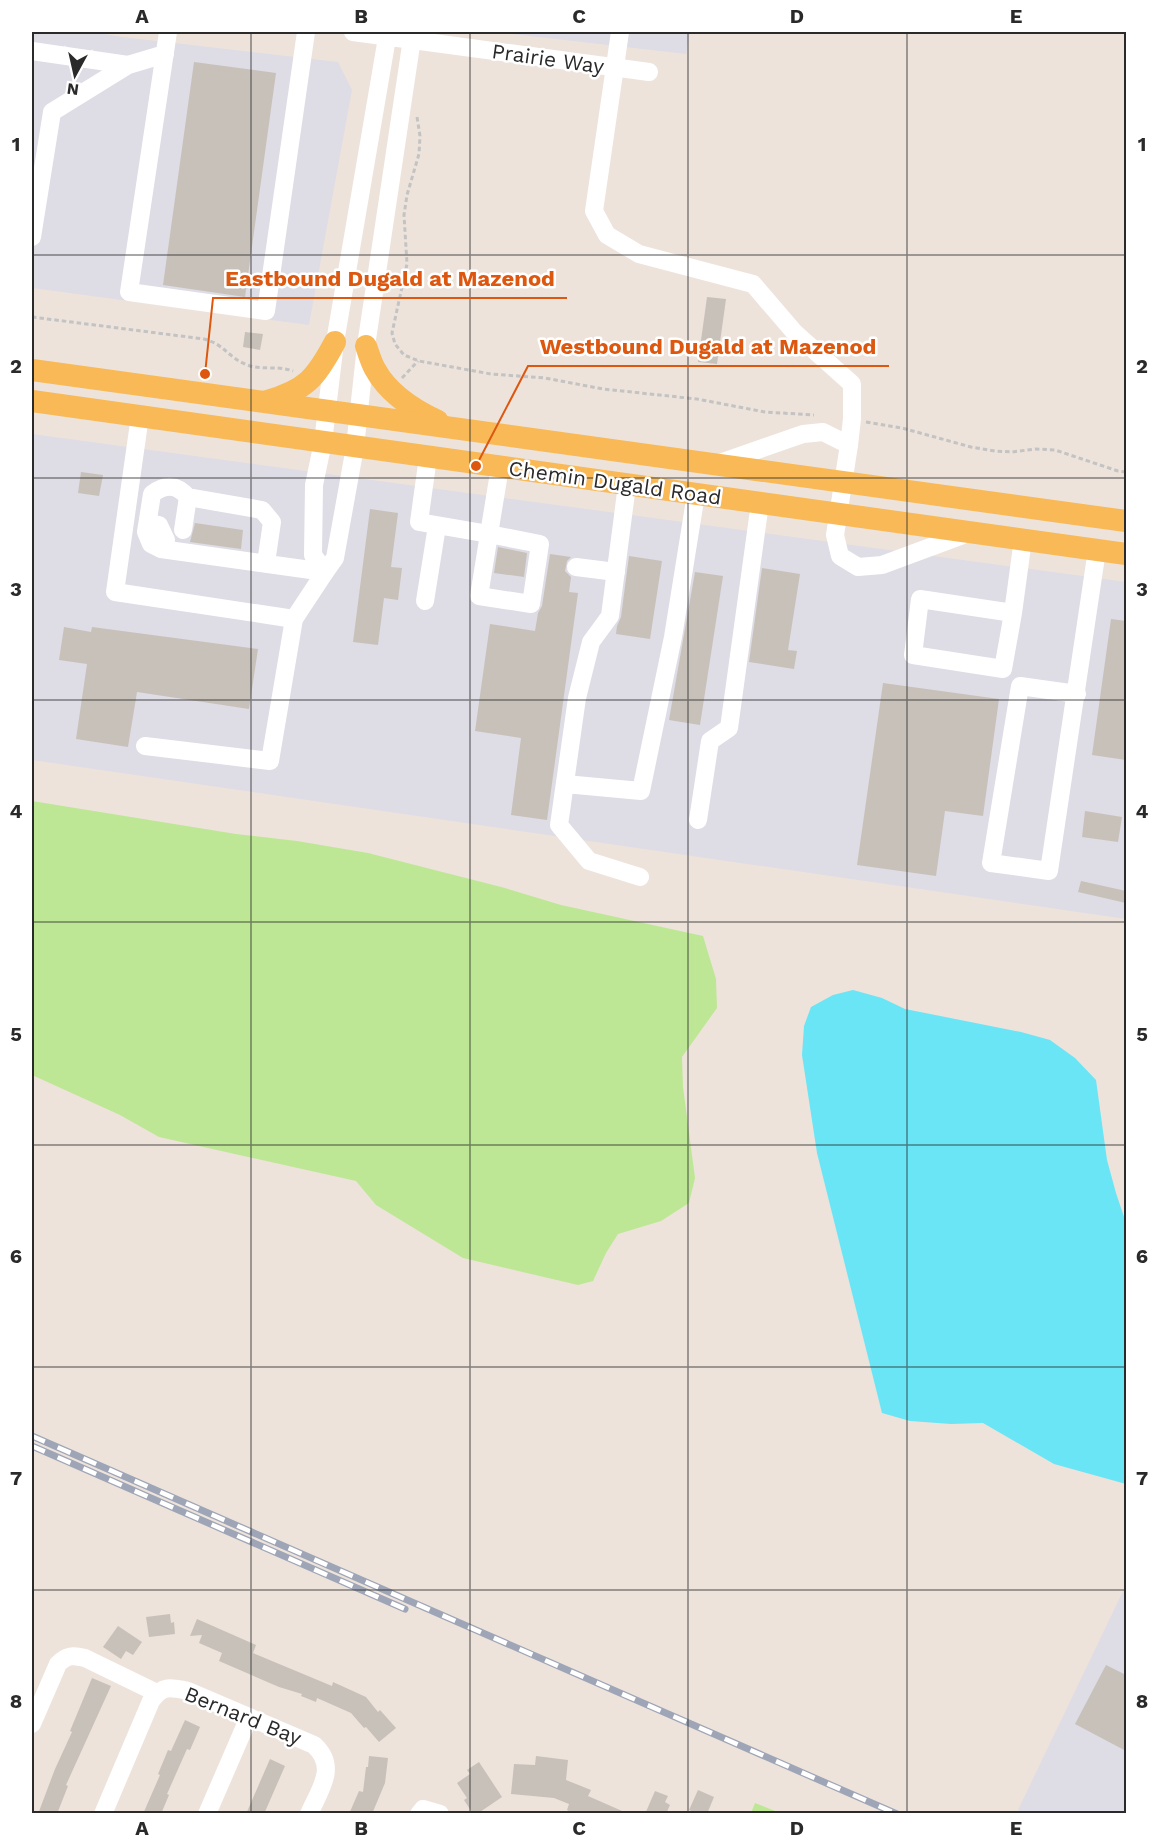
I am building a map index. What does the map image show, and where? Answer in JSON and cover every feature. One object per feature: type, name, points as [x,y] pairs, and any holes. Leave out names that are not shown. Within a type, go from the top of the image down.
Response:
[{"type":"main road","points":[[260,402],[288,394],[306,383],[321,369],[335,342]]},
{"type":"main road","points":[[366,346],[376,370],[391,390],[419,412],[462,431]]},
{"type":"main road","name":"Chemin Dugald Road","points":[[32,370],[1126,521]]},
{"type":"main road","name":"Chemin Dugald Road","points":[[32,401],[1126,554]]},
{"type":"street","points":[[168,32],[129,292],[266,311],[306,32]]},
{"type":"street","name":"Prairie Way","points":[[353,32],[468,39],[614,68],[649,72]]},
{"type":"street","points":[[620,32],[594,211],[607,235],[639,254],[753,284],[795,333],[852,384],[852,419],[835,535],[840,556],[858,567],[882,565],[971,532]]},
{"type":"street","points":[[325,572],[313,555],[314,484],[323,442],[335,342],[388,34]]},
{"type":"street","points":[[145,746],[270,760],[294,619],[335,558],[355,447],[366,346],[413,35]]},
{"type":"street","points":[[32,51],[128,65]]},
{"type":"street","points":[[32,237],[52,112],[128,65],[165,54]]},
{"type":"street","points":[[140,416],[116,592],[294,619]]},
{"type":"street","points":[[716,465],[803,434],[823,432],[849,445]]},
{"type":"street","points":[[428,457],[419,522],[437,526],[489,534],[540,544],[531,604],[479,596],[489,534],[500,467]]},
{"type":"street","points":[[627,485],[610,616],[591,642],[585,664],[577,698],[559,825],[589,861],[640,877]]},
{"type":"street","points":[[266,563],[272,522],[262,510],[188,497],[171,486],[160,488],[152,494],[149,524],[159,525],[166,540],[161,549],[325,572]]},
{"type":"street","points":[[565,784],[641,791],[673,637],[696,494]]},
{"type":"street","points":[[183,530],[188,497]]},
{"type":"street","points":[[698,820],[710,741],[729,728],[760,503]]},
{"type":"street","points":[[425,601],[437,526]]},
{"type":"street","points":[[1004,669],[1023,539]]},
{"type":"street","points":[[1020,686],[991,863],[1049,871],[1097,550]]},
{"type":"street","points":[[576,567],[616,572]]},
{"type":"street","points":[[1013,614],[920,599],[913,655],[1004,669],[1020,686],[1077,694]]},
{"type":"street","points":[[32,1724],[58,1664],[65,1657],[74,1655],[85,1658],[157,1693]]},
{"type":"street","name":"Bernard Bay","points":[[103,1814],[151,1701],[163,1688],[188,1691],[314,1745],[322,1753],[327,1764],[326,1773],[309,1814]]},
{"type":"street","points":[[207,1814],[249,1717]]},
{"type":"street","points":[[419,1814],[423,1809],[440,1814]]},
{"type":"path","points":[[417,114],[420,136],[419,154],[406,195],[404,215],[408,264],[392,333],[395,344],[404,355],[419,361],[491,374],[545,378],[603,389],[698,399],[765,412],[825,416]]},
{"type":"path","points":[[32,317],[204,339],[217,343],[248,365],[294,371]]},
{"type":"path","points":[[398,382],[419,361]]},
{"type":"path","points":[[852,419],[902,428],[995,452],[1055,450],[1126,472]]},
{"type":"shaded area","points":[[32,32],[93,32],[338,62],[352,90],[309,325],[32,288]]},
{"type":"shaded area","points":[[496,32],[690,32],[686,54]]},
{"type":"shaded area","points":[[32,434],[1126,582],[1126,919],[32,760]]},
{"type":"shaded area","points":[[1126,1585],[1126,1813],[1025,1814],[1018,1810]]},
{"type":"green space","points":[[32,801],[368,853],[505,888],[561,905],[703,936],[716,979],[717,1008],[682,1057],[683,1087],[695,1178],[689,1203],[661,1221],[618,1234],[593,1281],[578,1285],[463,1258],[376,1205],[356,1181],[159,1137],[120,1115],[32,1075]]},
{"type":"green space","points":[[755,1803],[780,1813],[751,1813]]},
{"type":"water","points":[[853,990],[882,998],[905,1009],[1050,1040],[1075,1058],[1096,1080],[1107,1160],[1126,1223],[1126,1484],[1054,1464],[983,1423],[951,1424],[910,1421],[882,1413],[817,1153],[802,1055],[804,1026],[811,1007],[833,995]]},
{"type":"building","points":[[194,62],[276,73],[245,297],[163,285]]},
{"type":"building","points":[[707,297],[726,299],[717,364],[698,362]]},
{"type":"building","points":[[245,332],[263,334],[260,350],[243,347]]},
{"type":"building","points":[[81,472],[103,475],[99,496],[78,493]]},
{"type":"building","points":[[370,509],[398,513],[391,567],[402,568],[398,600],[384,598],[378,645],[353,642]]},
{"type":"building","points":[[195,523],[243,530],[241,549],[190,542]]},
{"type":"building","points":[[498,547],[527,553],[524,577],[494,573]]},
{"type":"building","points":[[550,554],[571,557],[567,561],[565,571],[571,577],[569,592],[578,593],[547,820],[511,815],[521,738],[475,731],[490,624],[535,631],[538,613],[542,606]]},
{"type":"building","points":[[629,556],[662,561],[650,639],[616,634],[621,617]]},
{"type":"building","points":[[762,568],[800,574],[788,650],[797,651],[794,669],[749,662]]},
{"type":"building","points":[[695,572],[723,576],[700,725],[669,720]]},
{"type":"building","points":[[1111,619],[1126,621],[1126,760],[1092,755]]},
{"type":"building","points":[[64,627],[91,632],[92,627],[258,649],[249,709],[137,692],[128,747],[76,739],[87,664],[59,660]]},
{"type":"building","points":[[883,683],[999,699],[983,816],[945,811],[936,876],[857,865]]},
{"type":"building","points":[[1085,811],[1122,817],[1118,842],[1082,837]]},
{"type":"building","points":[[1081,881],[1126,891],[1126,903],[1078,892]]},
{"type":"building","points":[[170,1614],[171,1623],[174,1622],[175,1634],[149,1637],[146,1617]]},
{"type":"building","points":[[197,1619],[256,1645],[253,1653],[332,1686],[333,1682],[366,1697],[378,1712],[380,1710],[396,1728],[379,1742],[351,1713],[317,1698],[316,1702],[301,1696],[302,1694],[279,1687],[219,1661],[222,1653],[199,1643],[202,1635],[190,1636]]},
{"type":"building","points":[[118,1626],[142,1642],[133,1655],[126,1651],[121,1659],[103,1647]]},
{"type":"building","points":[[1106,1665],[1126,1675],[1126,1751],[1075,1724]]},
{"type":"building","points":[[92,1678],[111,1686],[66,1785],[68,1786],[57,1814],[38,1814],[72,1732],[70,1731]]},
{"type":"building","points":[[185,1720],[200,1727],[190,1750],[187,1749],[167,1794],[169,1795],[161,1814],[143,1814],[168,1750],[171,1751]]},
{"type":"building","points":[[369,1756],[388,1758],[385,1783],[372,1814],[349,1814],[359,1791],[363,1792]]},
{"type":"building","points":[[536,1756],[568,1760],[566,1780],[591,1790],[588,1796],[629,1814],[574,1814],[567,1810],[569,1804],[554,1798],[511,1794],[514,1764],[535,1765]]},
{"type":"building","points":[[270,1759],[285,1766],[264,1814],[246,1814]]},
{"type":"building","points":[[479,1762],[502,1797],[477,1814],[473,1814],[464,1800],[467,1798],[457,1783],[470,1774],[467,1770]]},
{"type":"building","points":[[698,1790],[714,1797],[707,1814],[698,1814],[689,1810]]},
{"type":"building","points":[[655,1791],[668,1796],[665,1802],[670,1805],[666,1814],[645,1814]]},
{"type":"railway","points":[[32,1436],[897,1814]]},
{"type":"railway","points":[[32,1446],[405,1609]]},
{"type":"place","name":"Eastbound Dugald at Mazenod","points":[[205,374]]},
{"type":"place","name":"Westbound Dugald at Mazenod","points":[[476,466]]}]
